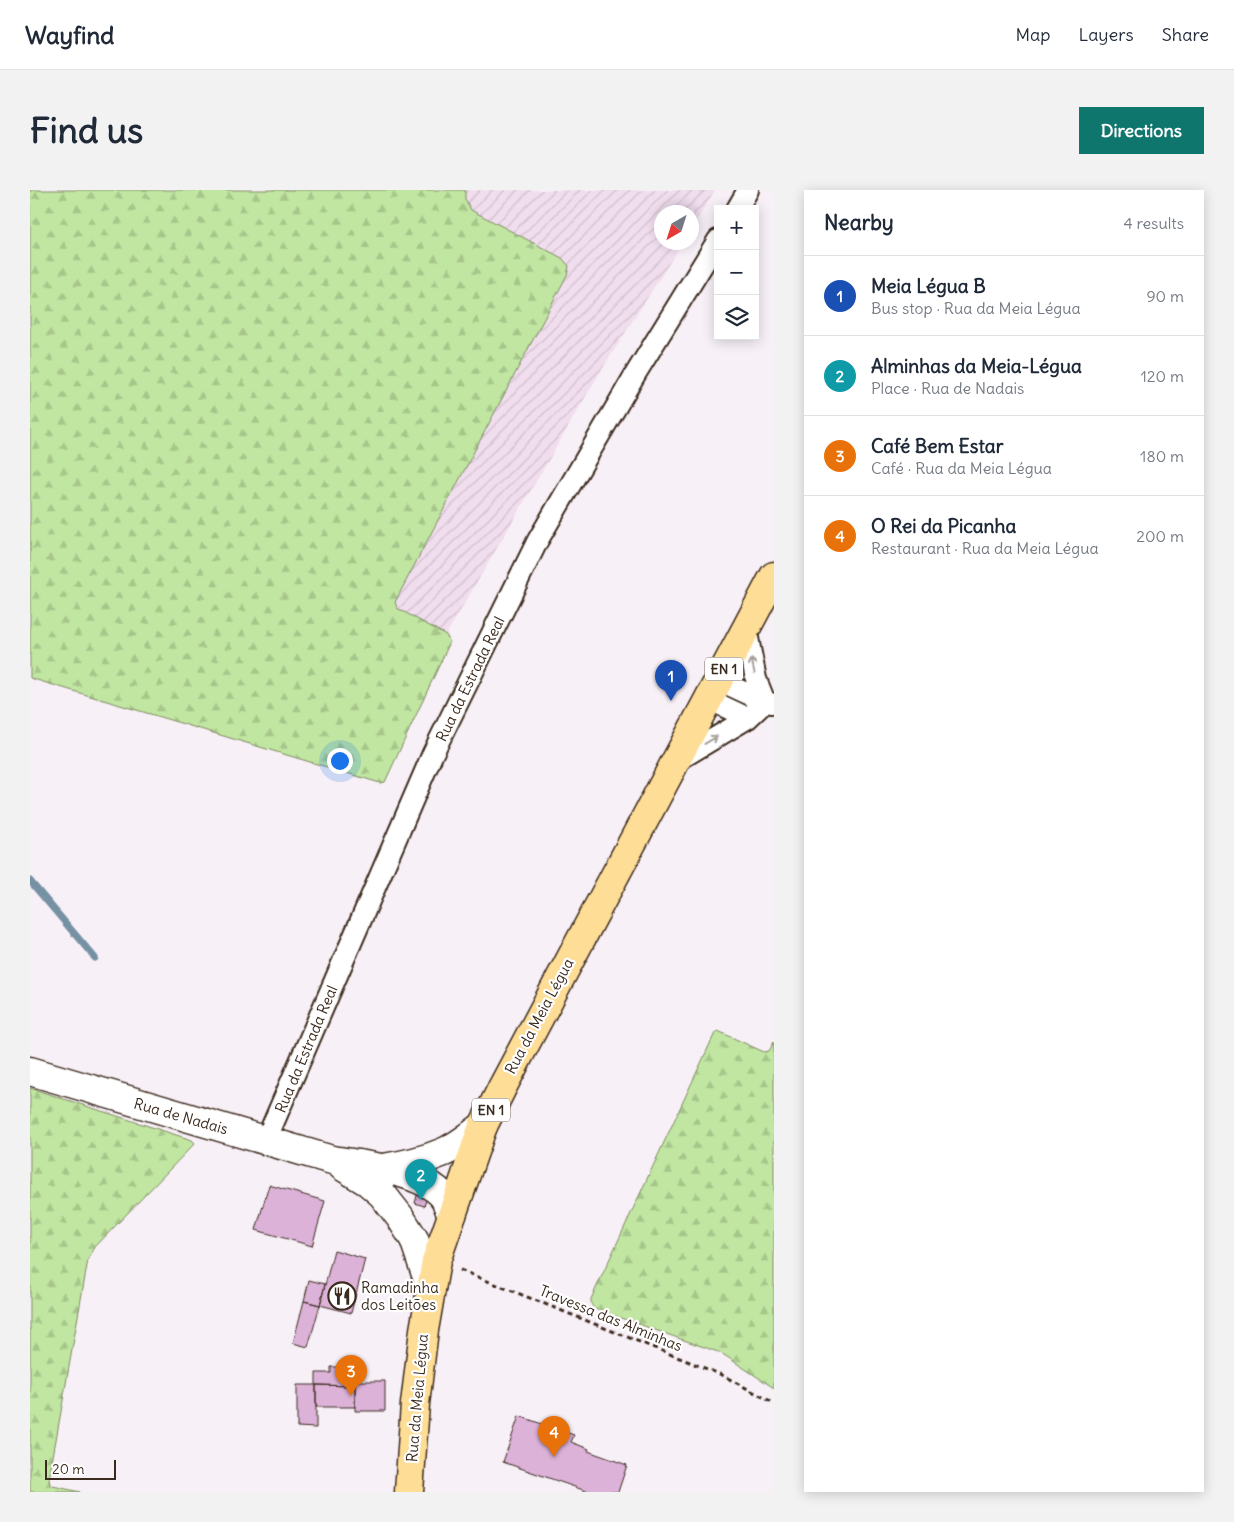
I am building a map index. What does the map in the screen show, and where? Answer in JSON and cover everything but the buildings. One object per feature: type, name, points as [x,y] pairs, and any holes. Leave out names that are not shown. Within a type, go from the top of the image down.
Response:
[{"type":"main road","name":"Rua da Meia Légua","points":[[409,1492],[415,1404],[424,1330],[436,1261],[483,1126],[774,576]]},
{"type":"street","points":[[739,205],[748,190]]},
{"type":"street","name":"Rua da Estrada Real","points":[[266,1140],[433,753],[538,540],[636,373],[714,246]]},
{"type":"street","points":[[746,628],[756,679],[769,702]]},
{"type":"street","points":[[713,690],[769,702]]},
{"type":"street","points":[[713,690],[748,718]]},
{"type":"street","points":[[675,762],[748,718],[769,702]]},
{"type":"street","name":"Rua de Nadais","points":[[30,1071],[332,1160],[368,1182],[382,1181],[426,1182],[444,1198],[450,1221],[436,1233],[426,1230],[382,1181]]},
{"type":"street","points":[[382,1181],[405,1164],[444,1152],[462,1142],[483,1126]]},
{"type":"street","name":"Rua de Nadais","points":[[382,1181],[400,1217],[414,1239],[431,1289]]},
{"type":"path","name":"Travessa das Alminhas","points":[[436,1261],[722,1375],[774,1403]]},
{"type":"shaded area","points":[[465,190],[715,190],[699,216],[699,205],[654,205],[654,250],[678,250],[599,374],[446,635],[397,608],[395,602],[567,275],[471,210],[465,199]]},
{"type":"green space","points":[[30,190],[465,190],[465,199],[471,210],[562,258],[569,266],[567,275],[395,602],[397,608],[446,635],[450,642],[385,782],[380,783],[30,678]]},
{"type":"green space","points":[[718,1031],[764,1052],[769,1051],[774,1042],[774,1388],[721,1353],[595,1309],[591,1303],[591,1299],[715,1033]]},
{"type":"green space","points":[[30,1088],[192,1140],[195,1143],[95,1247],[88,1260],[49,1479],[50,1484],[53,1486],[80,1492],[30,1492]]},
{"type":"waterway","points":[[30,881],[95,958]]},
{"type":"place","name":"Meia Légua B","points":[[671,701]]},
{"type":"place","name":"Alminhas da Meia-Légua","points":[[421,1200]]},
{"type":"place","name":"Ramadinha dos Leitões","points":[[342,1296]]},
{"type":"place","name":"Café Bem Estar","points":[[351,1396]]},
{"type":"place","name":"O Rei da Picanha","points":[[554,1457]]}]
